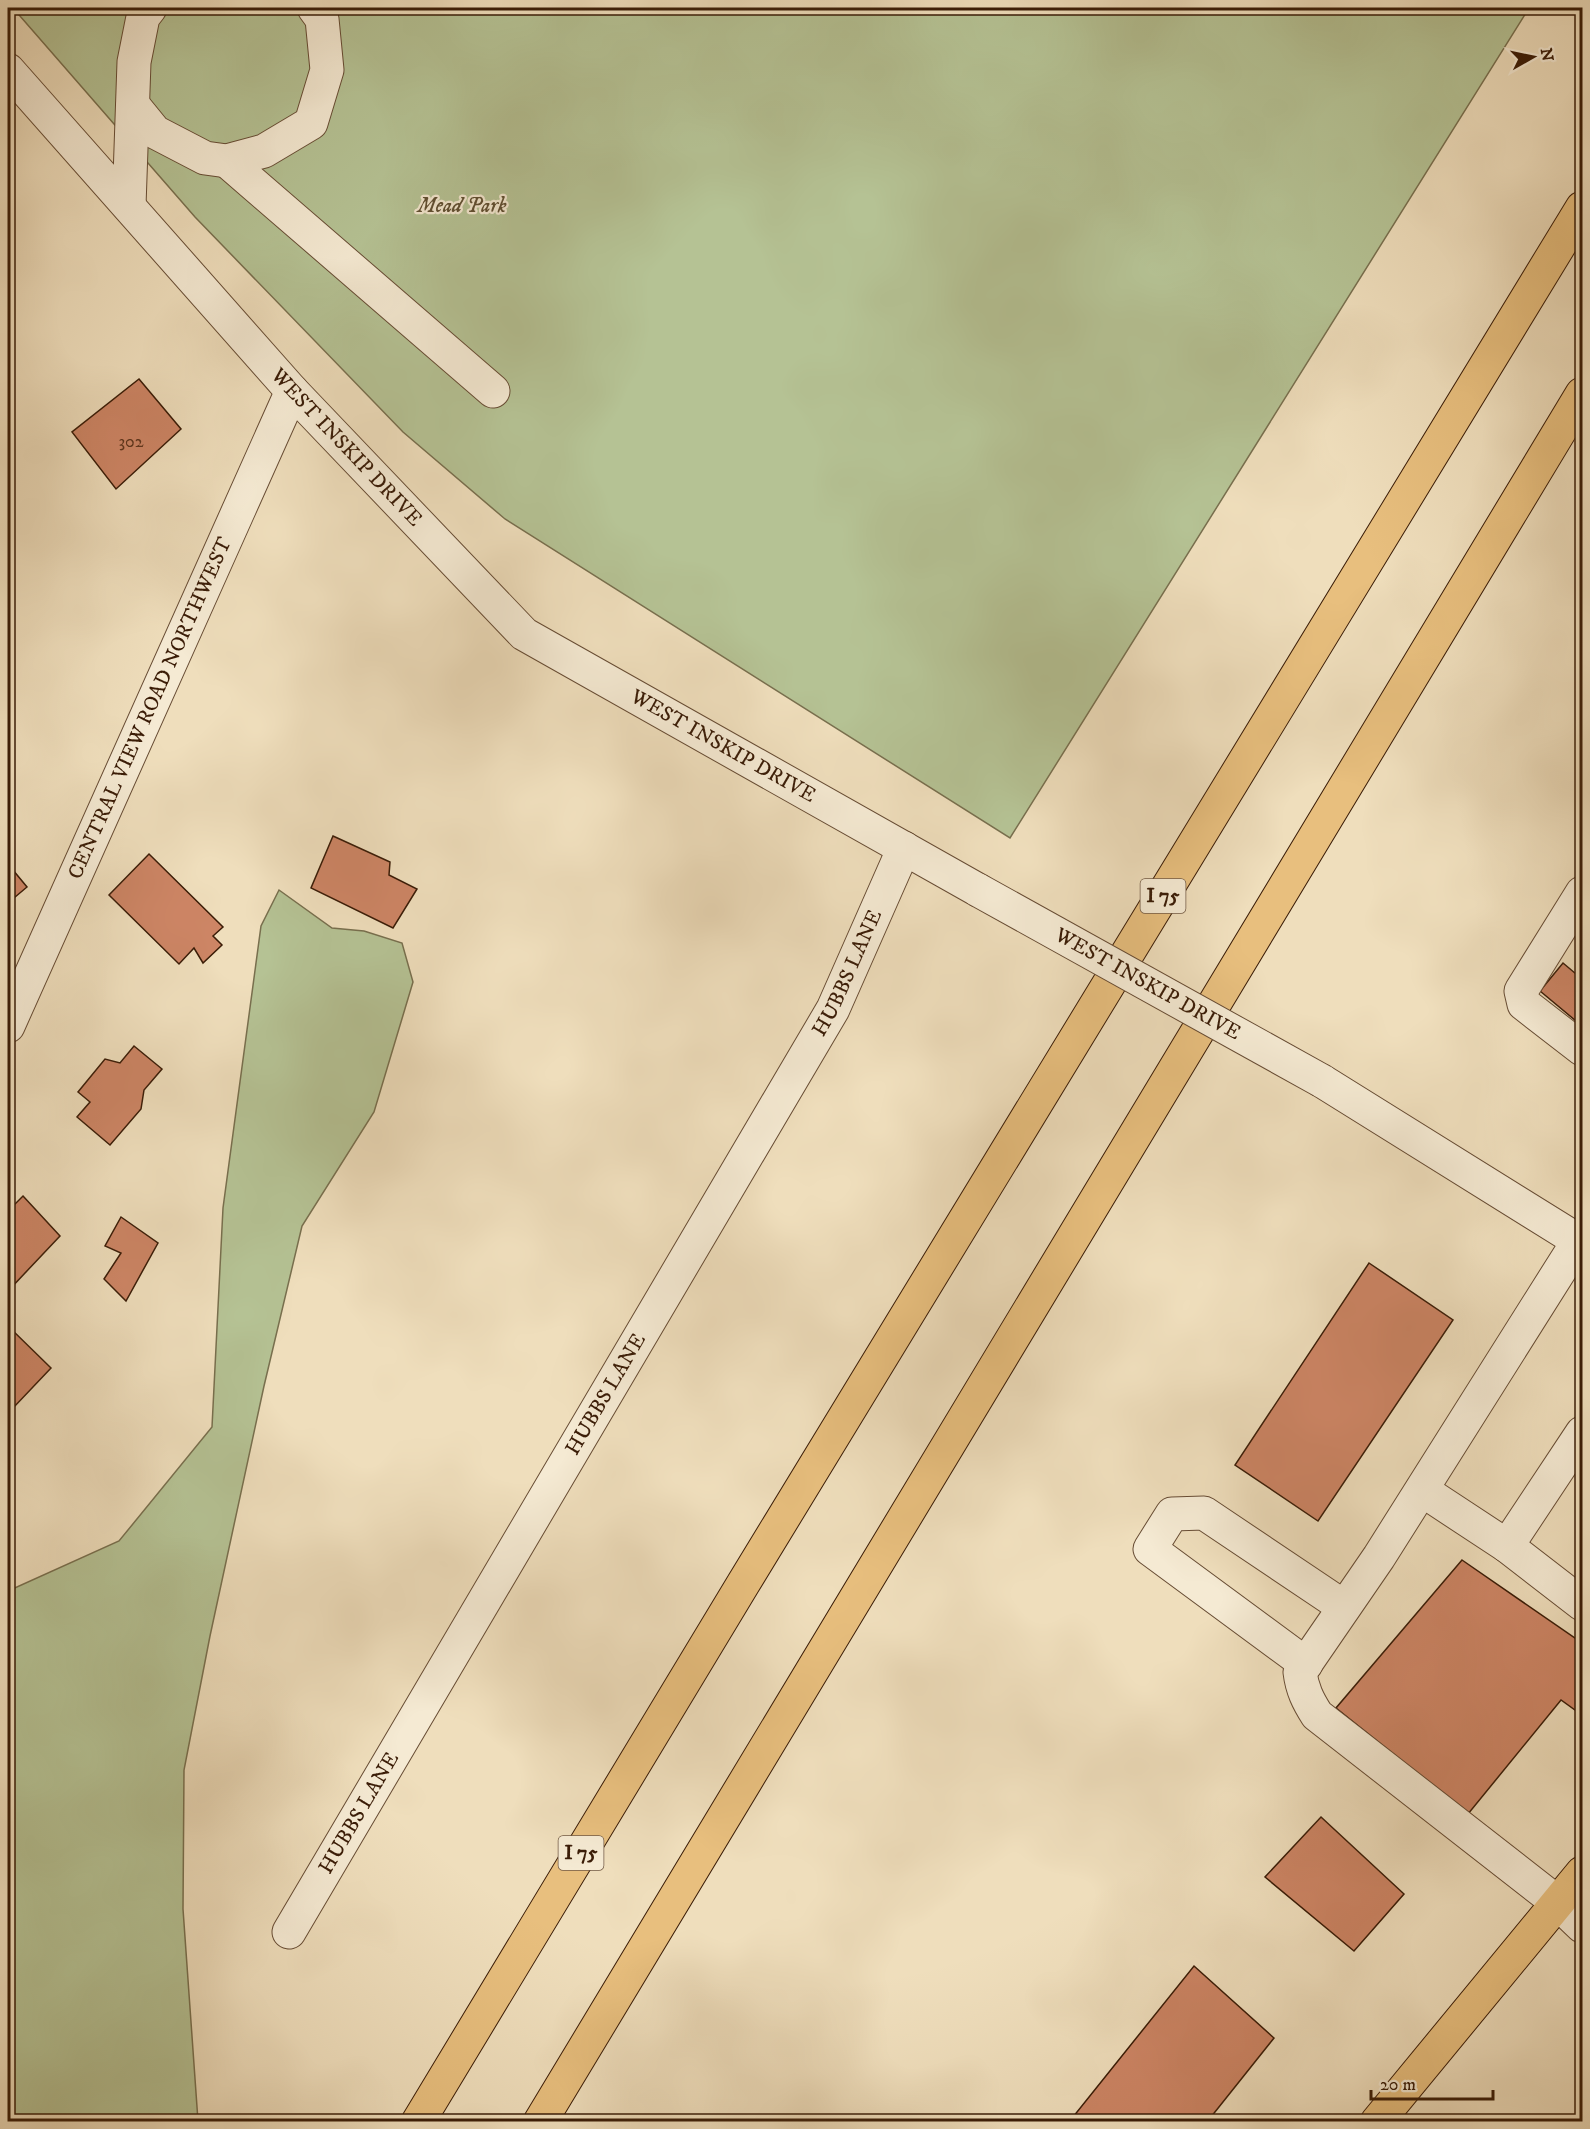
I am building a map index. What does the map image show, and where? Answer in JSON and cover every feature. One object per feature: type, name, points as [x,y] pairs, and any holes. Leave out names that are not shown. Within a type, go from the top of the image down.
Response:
[{"type":"main road","name":"I 75","points":[[418,2121],[1582,208]]},
{"type":"main road","points":[[540,2121],[1582,394]]},
{"type":"main road","points":[[1377,2121],[1582,1873]]},
{"type":"street","points":[[129,206],[134,62],[143,17],[150,8]]},
{"type":"street","points":[[133,105],[155,132],[205,158],[227,161],[264,151],[311,123],[327,70],[322,19],[314,8]]},
{"type":"street","name":"WEST INSKIP DRIVE","points":[[8,70],[292,391],[524,634],[904,849],[1322,1081],[1581,1242]]},
{"type":"street","points":[[227,161],[493,391]]},
{"type":"street","name":"CENTRAL VIEW ROAD NORTHWEST","points":[[11,1006],[292,391]]},
{"type":"street","name":"HUBBS LANE","points":[[289,1932],[833,1009],[904,849]]},
{"type":"street","points":[[1582,893],[1521,991],[1524,1004],[1582,1049]]},
{"type":"street","points":[[1581,1242],[1422,1490],[1300,1672],[1307,1700],[1317,1715],[1558,1903],[1582,1926]]},
{"type":"street","points":[[1507,1546],[1582,1433]]},
{"type":"street","points":[[1422,1490],[1507,1546],[1582,1604]]},
{"type":"street","points":[[1306,1664],[1150,1549],[1172,1514],[1204,1513],[1344,1607]]},
{"type":"green space","name":"Mead Park","points":[[13,8],[1529,8],[1010,838],[505,519],[403,432],[195,217]]},
{"type":"green space","points":[[279,890],[332,928],[364,931],[402,943],[413,982],[374,1112],[302,1226],[264,1386],[210,1636],[184,1770],[183,1909],[198,2121],[8,2121],[8,1591],[119,1541],[212,1427],[223,1208],[261,926]]},
{"type":"building","points":[[139,379],[181,429],[116,489],[72,432]]},
{"type":"building","points":[[333,836],[390,862],[389,875],[417,889],[393,928],[311,888]]},
{"type":"building","points":[[149,854],[223,927],[213,936],[222,945],[203,963],[194,948],[179,964],[109,895]]},
{"type":"building","points":[[8,864],[27,887],[8,903]]},
{"type":"building","points":[[1563,963],[1582,979],[1582,1026],[1540,991]]},
{"type":"building","points":[[134,1046],[162,1069],[144,1090],[141,1109],[110,1145],[77,1117],[90,1102],[78,1092],[105,1059],[120,1063]]},
{"type":"building","points":[[23,1196],[60,1236],[8,1291],[8,1211]]},
{"type":"building","points":[[121,1217],[158,1243],[126,1301],[104,1279],[121,1253],[105,1246]]},
{"type":"building","points":[[1369,1263],[1453,1320],[1318,1521],[1235,1465]]},
{"type":"building","points":[[8,1326],[51,1368],[14,1407],[8,1401]]},
{"type":"building","points":[[1462,1560],[1582,1643],[1582,1715],[1561,1700],[1468,1814],[1336,1708]]},
{"type":"building","points":[[1321,1817],[1404,1894],[1354,1951],[1265,1877]]},
{"type":"building","points":[[1194,1966],[1274,2038],[1207,2122],[1069,2122]]}]
